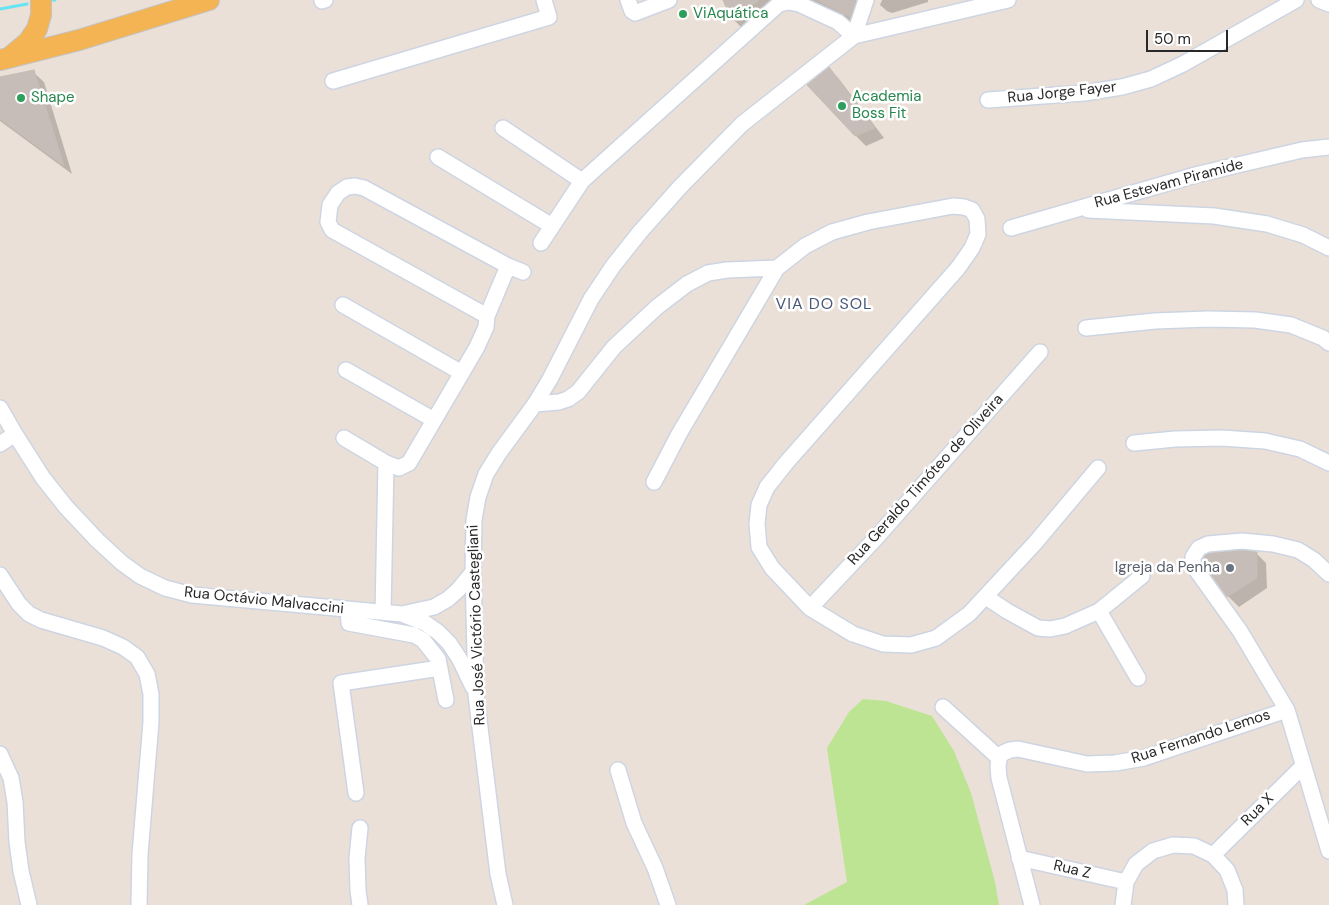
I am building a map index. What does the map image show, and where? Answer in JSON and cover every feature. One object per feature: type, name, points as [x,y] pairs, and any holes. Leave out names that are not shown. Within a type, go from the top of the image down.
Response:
[{"type":"main road","points":[[4,59],[28,42],[37,29],[41,15],[41,0]]},
{"type":"main road","points":[[4,59],[79,40],[209,0]]},
{"type":"street","points":[[333,81],[549,17],[544,0]]},
{"type":"street","points":[[628,0],[632,12],[635,13],[669,0]]},
{"type":"street","points":[[854,36],[866,0]]},
{"type":"street","points":[[854,36],[1008,0]]},
{"type":"street","name":"Rua Jorge Fayer","points":[[988,100],[1084,93],[1122,87],[1151,79],[1183,64],[1296,0]]},
{"type":"street","points":[[1320,0],[1329,4]]},
{"type":"street","points":[[541,243],[582,181],[779,4],[789,2],[799,4],[838,22],[854,36]]},
{"type":"street","name":"Rua José Victório Castegliani","points":[[505,905],[498,874],[476,695],[473,572],[474,520],[478,497],[486,474],[535,404],[550,379],[591,299],[613,266],[640,232],[680,187],[742,124],[854,36]]},
{"type":"street","points":[[503,128],[582,181]]},
{"type":"street","name":"Rua Estevam Piramide","points":[[1011,228],[1199,174],[1302,150],[1329,147]]},
{"type":"street","points":[[438,157],[552,226]]},
{"type":"street","points":[[486,316],[332,230],[328,222],[330,205],[338,193],[348,187],[364,188],[508,266],[523,272]]},
{"type":"street","points":[[654,482],[679,434],[776,268],[812,243],[832,232],[868,222],[953,206],[972,210],[977,220],[978,234],[972,248],[958,268],[767,486],[759,505],[757,524],[759,547],[772,568],[810,608],[853,634],[883,644],[911,645],[936,638],[954,627],[986,597],[1035,543],[1098,468]]},
{"type":"street","points":[[1074,210],[1214,216],[1266,224],[1303,236],[1329,248]]},
{"type":"street","points":[[344,438],[386,463],[399,468],[409,463],[477,347],[486,327],[486,316],[508,266]]},
{"type":"street","points":[[535,404],[558,402],[568,399],[578,392],[614,347],[657,307],[687,284],[708,273],[727,270],[776,268]]},
{"type":"street","points":[[344,305],[462,373]]},
{"type":"street","points":[[1086,328],[1199,319],[1255,320],[1291,325],[1323,338],[1329,343]]},
{"type":"street","name":"Rua Geraldo Timóteo de Oliveira","points":[[810,608],[876,538],[1040,352]]},
{"type":"street","points":[[346,370],[434,420]]},
{"type":"street","name":"Rua Octávio Malvaccini","points":[[0,408],[14,434],[66,507],[97,540],[122,563],[140,576],[165,588],[192,595],[402,614],[425,623],[450,643],[468,674],[476,695]]},
{"type":"street","points":[[0,444],[14,434]]},
{"type":"street","points":[[1134,442],[1222,438],[1265,441],[1300,449],[1329,463]]},
{"type":"street","points":[[383,612],[386,463]]},
{"type":"street","points":[[1329,574],[1314,560],[1298,550],[1273,544],[1242,541],[1208,544],[1199,548],[1195,552],[1193,563],[1240,631],[1287,710],[1302,766],[1329,851]]},
{"type":"street","name":"Rua Octávio Malvaccini","points":[[402,614],[434,607],[448,599],[473,572]]},
{"type":"street","points":[[0,576],[19,604],[29,614],[42,620],[103,638],[123,647],[137,658],[147,674],[151,694],[151,722],[140,854],[139,905]]},
{"type":"street","points":[[986,597],[1038,628],[1050,629],[1065,626],[1099,611],[1142,576]]},
{"type":"street","points":[[348,610],[349,623],[414,635],[423,640],[437,656],[446,700]]},
{"type":"street","points":[[1099,611],[1138,678]]},
{"type":"street","points":[[356,793],[342,683],[440,668]]},
{"type":"street","points":[[943,707],[999,758],[1000,778],[1018,858],[1032,905]]},
{"type":"street","name":"Rua Fernando Lemos","points":[[999,758],[1003,753],[1018,749],[1087,764],[1116,764],[1144,758],[1287,710]]},
{"type":"street","points":[[0,754],[11,778],[21,871],[29,905]]},
{"type":"street","name":"Rua X","points":[[1213,855],[1302,766]]},
{"type":"street","points":[[618,770],[634,823],[655,868],[668,905]]},
{"type":"street","points":[[360,828],[357,858],[360,905]]},
{"type":"street","points":[[1123,905],[1126,882],[1136,864],[1153,851],[1173,845],[1194,846],[1213,855],[1227,870],[1235,890],[1236,905]]},
{"type":"street","name":"Rua Z","points":[[1018,858],[1126,882]]},
{"type":"green space","points":[[863,699],[886,701],[932,716],[954,751],[971,793],[995,882],[999,905],[804,905],[847,882],[827,748],[849,712]]},
{"type":"building","points":[[723,0],[759,0],[732,21]]},
{"type":"building","points":[[817,0],[856,0],[850,17]]},
{"type":"building","name":"Academia Boss Fit","points":[[829,67],[875,128],[855,136],[807,85]]},
{"type":"building","name":"Shape","points":[[34,70],[64,166],[0,119],[0,77]]},
{"type":"building","name":"Igreja da Penha","points":[[1242,550],[1257,552],[1257,578],[1227,597],[1202,560],[1205,555],[1210,553]]},
{"type":"waterway","points":[[0,9],[27,4]]},
{"type":"place","name":"ViAquática","points":[[683,14]]},
{"type":"place","name":"Shape","points":[[21,98]]},
{"type":"place","name":"Academia Boss Fit","points":[[842,106]]},
{"type":"place","name":"Igreja da Penha","points":[[1230,568]]},
{"type":"district","name":"VIA DO SOL","points":[[824,305]]}]
